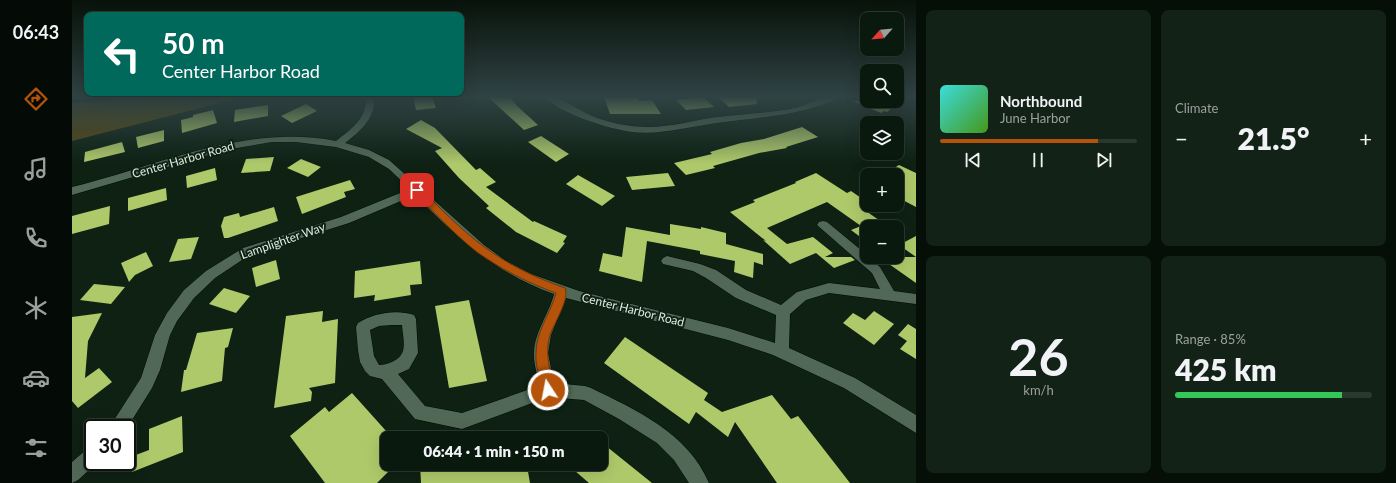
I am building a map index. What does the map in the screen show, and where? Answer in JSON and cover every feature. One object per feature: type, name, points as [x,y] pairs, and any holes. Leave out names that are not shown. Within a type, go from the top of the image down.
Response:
[{"type":"street","points":[[338,144],[364,120]]},
{"type":"street","points":[[592,120],[600,123],[631,129],[649,130],[679,127],[721,120]]},
{"type":"street","name":"Center Harbor Road","points":[[72,191],[130,176],[199,153],[241,143],[294,139],[338,144],[376,157],[390,165],[460,232],[480,249],[516,272],[540,284],[575,296],[730,335],[782,352],[862,391],[916,425]]},
{"type":"street","name":"Lamplighter Way","points":[[124,419],[149,378],[164,331],[174,314],[186,297],[212,273],[232,259],[247,251],[345,220],[417,190]]},
{"type":"street","points":[[823,225],[876,270],[891,296]]},
{"type":"street","points":[[667,261],[696,267],[711,274],[741,294],[783,312]]},
{"type":"street","points":[[782,352],[783,312],[802,296],[829,288],[916,299]]},
{"type":"street","points":[[548,390],[541,353],[544,335],[558,304],[561,291]]},
{"type":"street","points":[[386,372],[421,413],[462,421],[548,390],[585,392],[625,413],[663,437],[680,454],[700,483]]},
{"type":"street","points":[[72,474],[84,463]]},
{"type":"shaded area","points":[[72,120],[155,120],[72,141]]},
{"type":"building","points":[[181,120],[216,120],[217,123],[182,133]]},
{"type":"building","points":[[234,120],[248,120],[234,122]]},
{"type":"building","points":[[287,120],[299,120],[292,123]]},
{"type":"building","points":[[421,120],[435,128],[476,170],[480,168],[496,182],[486,187],[533,222],[534,221],[567,236],[563,242],[565,243],[557,253],[516,232],[486,208],[489,206],[459,178],[435,151],[442,148],[406,129]]},
{"type":"building","points":[[513,120],[532,120],[538,125],[524,130]]},
{"type":"building","points":[[802,127],[818,137],[786,147],[787,148],[759,153],[713,166],[715,168],[686,175],[674,163],[712,154],[710,152],[741,143],[764,139]]},
{"type":"building","points":[[164,130],[164,141],[138,148],[136,137]]},
{"type":"building","points":[[541,136],[569,154],[556,162],[528,142]]},
{"type":"building","points":[[122,142],[125,152],[84,162],[85,152]]},
{"type":"building","points":[[274,157],[270,171],[241,173],[246,159]]},
{"type":"building","points":[[301,159],[321,167],[308,177],[287,168]]},
{"type":"building","points":[[899,165],[916,173],[916,207],[904,201],[904,168],[894,168]]},
{"type":"building","points":[[215,168],[217,180],[187,188],[186,176]]},
{"type":"building","points":[[668,173],[675,186],[632,190],[626,177]]},
{"type":"building","points":[[816,173],[847,193],[851,191],[860,197],[860,212],[867,212],[879,220],[860,220],[860,225],[827,202],[767,228],[787,244],[813,237],[833,253],[825,257],[851,257],[855,260],[834,268],[816,253],[790,264],[763,240],[766,241],[730,212],[755,202],[753,200],[796,183],[795,182]]},
{"type":"building","points":[[578,175],[615,196],[602,206],[566,184]]},
{"type":"building","points":[[350,180],[355,189],[344,192],[346,197],[302,214],[296,197]]},
{"type":"building","points":[[166,188],[167,200],[128,211],[128,198]]},
{"type":"building","points":[[110,206],[109,224],[72,234],[72,216]]},
{"type":"building","points":[[274,207],[278,221],[228,238],[224,238],[221,226],[224,217],[239,213],[240,217]]},
{"type":"building","points":[[670,224],[701,229],[701,227],[726,233],[726,244],[763,254],[763,265],[754,262],[753,278],[734,272],[735,261],[700,254],[700,251],[647,241],[642,282],[599,271],[603,253],[622,257],[626,227],[670,235]]},
{"type":"building","points":[[860,226],[860,237],[851,230]]},
{"type":"building","points":[[916,236],[916,257],[904,249],[904,242]]},
{"type":"building","points":[[199,237],[191,259],[169,262],[178,239]]},
{"type":"building","points":[[146,252],[153,266],[135,275],[129,282],[121,263]]},
{"type":"building","points":[[904,257],[916,257],[916,283],[889,264],[904,264]]},
{"type":"building","points":[[276,260],[280,279],[256,287],[252,268]]},
{"type":"building","points":[[420,261],[422,284],[410,285],[411,295],[374,301],[375,295],[354,298],[355,271]]},
{"type":"building","points":[[94,284],[125,287],[111,304],[80,300]]},
{"type":"building","points":[[224,288],[250,296],[236,313],[209,304]]},
{"type":"building","points":[[469,300],[487,381],[449,388],[435,306]]},
{"type":"building","points":[[323,311],[322,322],[338,319],[335,383],[309,388],[312,392],[311,401],[274,408],[286,316]]},
{"type":"building","points":[[874,311],[894,324],[874,345],[843,323],[853,313],[865,320]]},
{"type":"building","points":[[102,313],[88,341],[85,378],[99,368],[112,382],[78,408],[72,401],[72,317]]},
{"type":"building","points":[[908,324],[916,329],[916,359],[900,349],[907,341],[898,335]]},
{"type":"building","points":[[233,328],[228,347],[225,348],[222,381],[181,392],[184,370],[186,370],[197,333]]},
{"type":"building","points":[[625,337],[708,393],[704,400],[722,412],[772,395],[791,419],[798,416],[850,483],[777,483],[735,422],[728,437],[696,412],[689,424],[604,363]]},
{"type":"building","points":[[352,393],[386,431],[380,431],[380,471],[389,471],[377,483],[325,483],[290,436],[325,407],[329,412]]},
{"type":"building","points":[[182,416],[183,452],[136,470],[136,455],[149,450],[149,429]]},
{"type":"building","points":[[608,448],[652,483],[589,483],[575,471],[608,471]]},
{"type":"building","points":[[420,471],[528,471],[530,483],[421,483]]},
{"type":"route","points":[[417,190],[460,232],[480,249],[516,272],[540,284],[561,291],[558,304],[544,335],[541,353],[548,390]]}]
